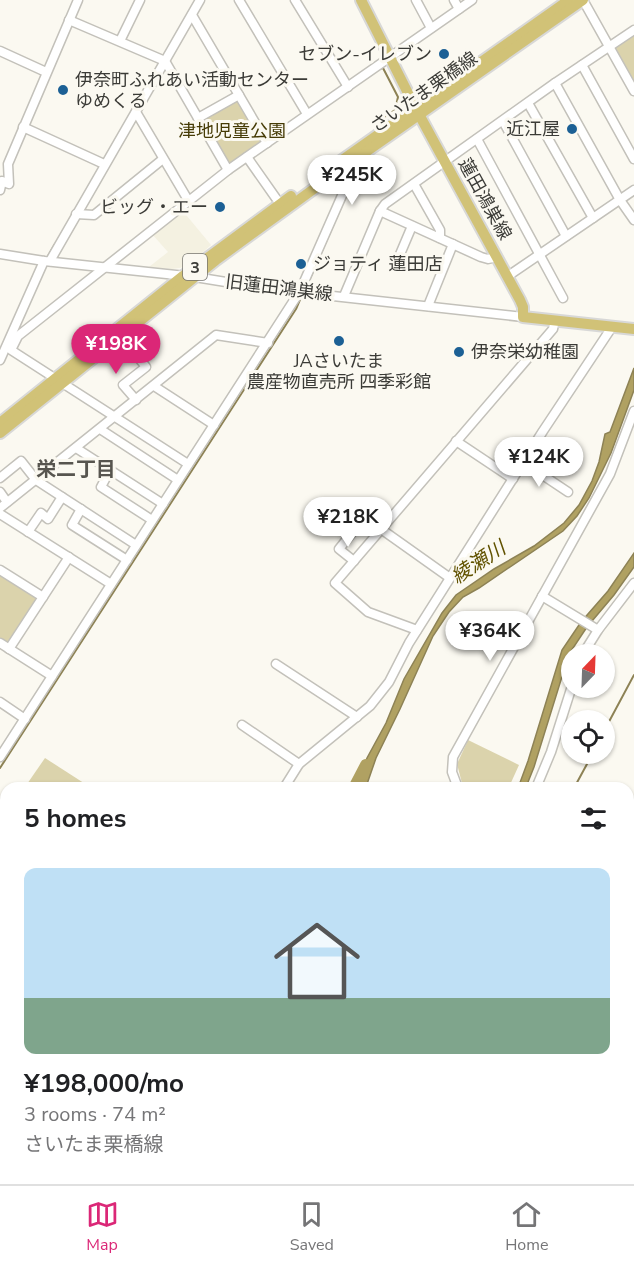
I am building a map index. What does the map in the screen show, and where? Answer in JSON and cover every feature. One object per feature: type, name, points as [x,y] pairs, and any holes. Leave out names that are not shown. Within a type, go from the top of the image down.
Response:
[{"type":"main road","name":"蓮田鴻巣線","points":[[361,0],[417,111],[508,276],[523,307],[523,316]]},
{"type":"main road","name":"さいたま栗橋線","points":[[0,423],[349,165],[417,111],[570,0]]},
{"type":"main road","name":"さいたま栗橋線","points":[[119,333],[183,276],[280,204],[583,0]]},
{"type":"main road","points":[[523,316],[634,329]]},
{"type":"main road","name":"さいたま栗橋線","points":[[0,433],[58,381]]},
{"type":"street","points":[[1,184],[9,184],[4,161],[23,127],[78,0]]},
{"type":"street","points":[[120,41],[140,0]]},
{"type":"street","points":[[0,360],[11,343],[47,261],[76,214],[101,162],[136,112],[200,0]]},
{"type":"street","points":[[239,0],[307,114]]},
{"type":"street","points":[[296,0],[348,87]]},
{"type":"street","points":[[416,0],[431,28]]},
{"type":"street","points":[[454,0],[459,9]]},
{"type":"street","points":[[188,464],[11,350],[11,343],[188,200],[472,0]]},
{"type":"street","points":[[583,0],[634,91]]},
{"type":"street","points":[[192,15],[267,143]]},
{"type":"street","points":[[69,20],[165,61],[228,171]]},
{"type":"street","points":[[344,296],[380,212],[386,204],[555,83],[634,30]]},
{"type":"street","points":[[0,51],[46,72]]},
{"type":"street","points":[[582,65],[634,159]]},
{"type":"street","points":[[555,83],[620,200],[634,220]]},
{"type":"street","points":[[198,118],[239,95]]},
{"type":"street","points":[[528,103],[593,219]]},
{"type":"street","points":[[136,112],[188,200]]},
{"type":"street","points":[[503,121],[566,236]]},
{"type":"street","points":[[23,127],[101,162]]},
{"type":"street","points":[[477,139],[563,298]]},
{"type":"street","points":[[247,157],[280,204]]},
{"type":"street","points":[[76,214],[94,215],[164,159]]},
{"type":"street","points":[[1,754],[188,464],[304,291],[351,175],[349,165]]},
{"type":"street","points":[[414,184],[440,230],[440,238]]},
{"type":"street","points":[[508,276],[634,190]]},
{"type":"street","points":[[380,212],[481,257],[488,259],[497,257]]},
{"type":"street","points":[[398,259],[412,226]]},
{"type":"street","points":[[428,306],[453,243]]},
{"type":"street","name":"旧蓮田鴻巣線","points":[[0,254],[269,289],[523,316]]},
{"type":"street","points":[[417,630],[368,612],[335,584],[553,329],[555,320]]},
{"type":"street","points":[[288,782],[299,764],[370,706],[389,682],[417,630],[612,327]]},
{"type":"street","points":[[119,333],[146,367],[123,385],[136,400]]},
{"type":"street","points":[[0,492],[4,505],[216,335],[268,343]]},
{"type":"street","points":[[153,386],[214,425]]},
{"type":"street","points":[[456,782],[452,772],[453,757],[610,474],[634,411]]},
{"type":"street","points":[[100,429],[178,480]]},
{"type":"street","points":[[456,441],[513,479]]},
{"type":"street","points":[[76,448],[163,504]]},
{"type":"street","points":[[0,478],[21,461],[36,480],[136,545]]},
{"type":"street","points":[[523,462],[568,492]]},
{"type":"street","points":[[110,470],[101,487],[152,520]]},
{"type":"street","points":[[28,532],[41,513],[48,519],[62,497]]},
{"type":"street","points":[[81,509],[72,525],[127,560]]},
{"type":"street","points":[[0,514],[111,584]]},
{"type":"street","points":[[354,561],[339,549],[367,514]]},
{"type":"street","points":[[381,529],[450,578]]},
{"type":"street","points":[[9,649],[69,557]]},
{"type":"street","points":[[0,570],[43,597]]},
{"type":"street","points":[[588,644],[595,628],[634,583]]},
{"type":"street","points":[[542,596],[595,628]]},
{"type":"street","points":[[0,643],[52,676]]},
{"type":"street","points":[[276,664],[357,717]]},
{"type":"street","points":[[538,782],[568,698]]},
{"type":"street","points":[[0,702],[25,719]]},
{"type":"street","points":[[242,725],[299,764]]},
{"type":"shaded area","points":[[182,210],[211,245],[186,267],[172,269],[149,267],[168,252],[152,234]]},
{"type":"shaded area","points":[[634,368],[634,390],[611,453],[589,498],[577,516],[563,531],[463,597],[449,612],[433,636],[376,758],[368,782],[358,782],[404,679],[442,613],[456,595],[494,569],[534,546],[564,523],[579,505],[592,481],[605,434],[610,432]]},
{"type":"shaded area","points":[[634,553],[634,567],[614,595],[576,644],[566,644],[581,622],[608,591]]},
{"type":"shaded area","points":[[561,653],[561,680],[534,767],[528,782],[520,782]]},
{"type":"green space","points":[[634,34],[634,86],[613,49]]},
{"type":"green space","name":"津地児童公園","points":[[235,98],[263,143],[228,164],[200,119]]},
{"type":"green space","points":[[0,574],[39,598],[10,644],[0,638]]},
{"type":"green space","points":[[468,740],[519,765],[511,782],[462,782],[457,764]]},
{"type":"green space","points":[[45,758],[82,782],[28,782]]},
{"type":"waterway","points":[[378,124],[395,110],[398,97],[383,68],[379,69]]},
{"type":"waterway","points":[[307,285],[359,166]]},
{"type":"waterway","points":[[47,258],[55,244]]},
{"type":"waterway","points":[[0,768],[296,309],[302,295]]},
{"type":"waterway","points":[[615,710],[634,675]]},
{"type":"waterway","points":[[577,782],[587,764]]},
{"type":"waterway","name":"綾瀬川","points":[[357,782],[366,765]]},
{"type":"place","name":"セブン-イレブン","points":[[444,54]]},
{"type":"place","name":"伊奈町ふれあい活動センター ゆめくる","points":[[63,90]]},
{"type":"place","name":"近江屋","points":[[572,129]]},
{"type":"place","name":"ビッグ・エー","points":[[220,207]]},
{"type":"place","name":"ジョティ 蓮田店","points":[[301,264]]},
{"type":"place","name":"JAさいたま 農産物直売所 四季彩館","points":[[339,341]]},
{"type":"place","name":"伊奈栄幼稚園","points":[[459,352]]},
{"type":"district","name":"栄二丁目","points":[[76,469]]}]
